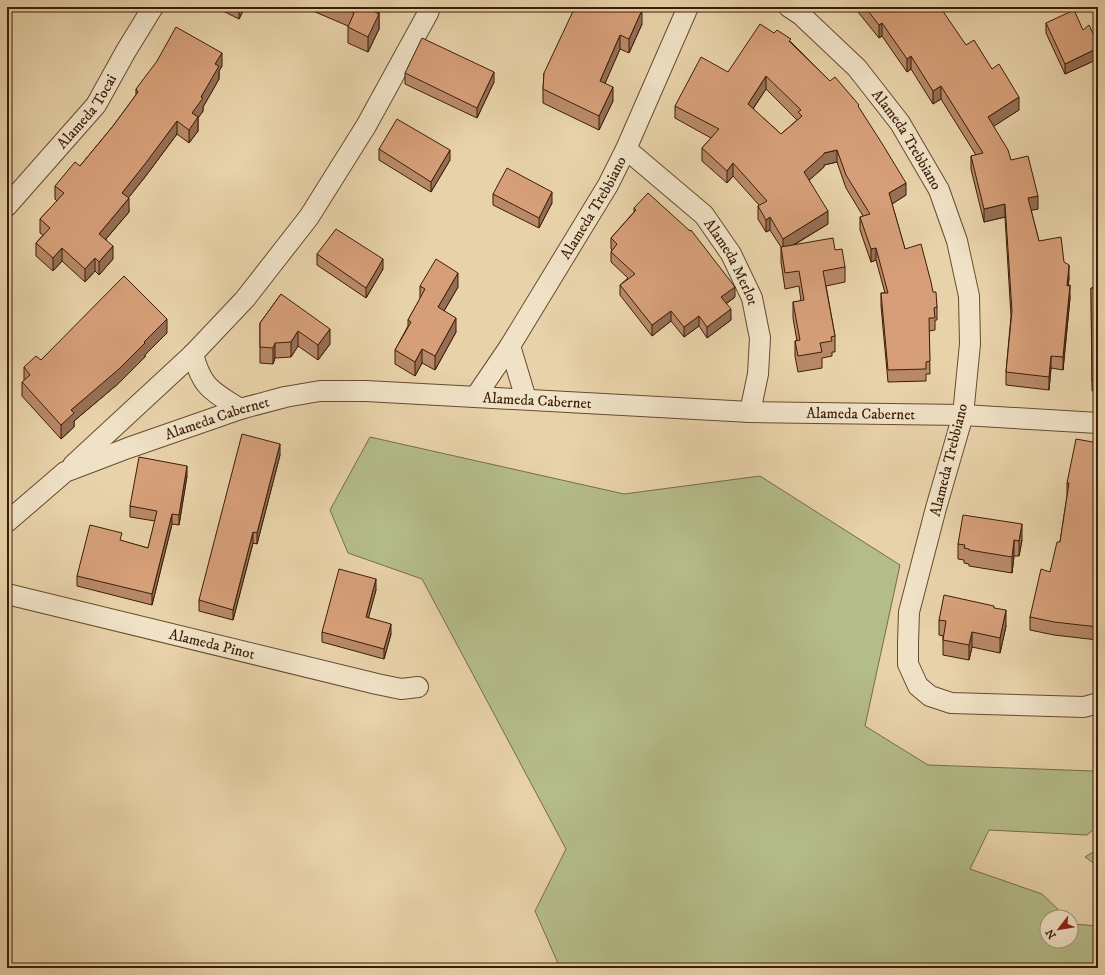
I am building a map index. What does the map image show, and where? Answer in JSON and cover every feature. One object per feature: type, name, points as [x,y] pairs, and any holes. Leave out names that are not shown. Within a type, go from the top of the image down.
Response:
[{"type":"street","name":"Alameda Tocai","points":[[7,206],[96,106],[126,51],[153,7]]},
{"type":"street","points":[[65,472],[192,354],[246,299],[309,217],[366,126],[430,7]]},
{"type":"street","name":"Alameda Trebbiano","points":[[476,396],[510,346],[608,185],[626,149],[688,7]]},
{"type":"street","name":"Alameda Trebbiano","points":[[789,7],[801,15],[857,68],[900,124],[939,190],[957,241],[969,296],[970,344],[963,415],[936,508],[910,612],[908,664],[918,686],[930,696],[951,703],[1084,707],[1098,702]]},
{"type":"street","name":"Alameda Merlot","points":[[626,149],[704,216],[732,254],[752,298],[760,338],[758,374],[750,412]]},
{"type":"street","points":[[510,346],[526,399]]},
{"type":"street","points":[[192,354],[197,371],[207,386],[240,409]]},
{"type":"street","name":"Alameda Cabernet","points":[[7,522],[65,472],[240,409],[285,397],[320,391],[366,391],[476,396],[750,412],[963,415],[1098,423]]},
{"type":"street","name":"Alameda Pinot","points":[[7,594],[377,684],[401,689],[418,687]]},
{"type":"green space","points":[[370,437],[624,494],[760,476],[900,565],[865,726],[928,765],[1093,771],[1098,779],[1098,826],[1087,835],[989,830],[970,869],[1042,894],[1058,909],[1039,909],[1039,949],[1079,949],[1079,924],[1098,926],[1098,968],[560,968],[535,911],[566,849],[422,579],[348,553],[330,510]]},
{"type":"green space","points":[[1098,849],[1098,866],[1085,857]]},
{"type":"building","points":[[340,7],[378,7],[375,12],[379,14],[368,37],[348,27],[354,13]]},
{"type":"building","points":[[575,7],[634,7],[642,10],[629,39],[620,35],[600,81],[613,87],[599,116],[543,89],[544,73]]},
{"type":"building","points":[[865,7],[940,7],[966,45],[974,40],[992,69],[999,64],[1019,97],[988,117],[1008,150],[1011,160],[1028,156],[1038,196],[1028,198],[1039,241],[1061,237],[1064,262],[1069,265],[1067,286],[1070,285],[1063,357],[1051,356],[1049,377],[1006,372],[1012,311],[1005,204],[984,209],[971,156],[983,153],[941,86],[933,91],[911,56],[907,59],[882,23],[879,25]]},
{"type":"building","points":[[1074,10],[1083,30],[1089,25],[1098,44],[1098,48],[1065,64],[1046,23]]},
{"type":"building","points":[[760,24],[774,33],[777,30],[791,39],[789,41],[830,81],[835,77],[859,105],[858,106],[906,183],[889,193],[905,249],[921,244],[933,292],[936,292],[937,307],[934,308],[935,318],[929,318],[930,361],[926,362],[926,369],[888,370],[881,293],[888,293],[876,248],[871,249],[860,217],[870,214],[846,175],[837,150],[824,153],[804,172],[828,211],[783,239],[770,217],[766,220],[758,206],[767,201],[733,163],[727,171],[702,148],[719,129],[675,106],[701,57],[728,72]],"holes":[[[766,76],[801,110],[798,112],[802,116],[781,134],[748,104]]]},
{"type":"building","points":[[176,27],[222,53],[215,64],[219,66],[201,97],[203,98],[192,113],[198,117],[189,130],[177,121],[122,193],[129,198],[99,234],[113,246],[99,262],[95,258],[85,269],[62,248],[53,258],[36,243],[50,228],[40,219],[64,193],[55,186],[75,162],[80,166],[113,126],[138,92],[136,89],[157,61]]},
{"type":"building","points":[[422,38],[494,72],[477,108],[405,73]]},
{"type":"building","points":[[397,119],[450,150],[431,182],[379,149]]},
{"type":"building","points":[[507,168],[552,192],[539,218],[493,194]]},
{"type":"building","points":[[648,193],[690,231],[691,230],[735,287],[721,297],[731,309],[707,327],[699,316],[684,327],[671,311],[652,325],[620,285],[635,274],[611,252],[617,244],[611,238],[636,210],[634,208]]},
{"type":"building","points":[[336,229],[383,259],[366,288],[317,254]]},
{"type":"building","points":[[833,238],[835,250],[842,249],[845,267],[823,271],[835,336],[831,337],[832,341],[820,343],[822,352],[798,356],[795,341],[800,340],[793,302],[804,300],[799,271],[785,273],[781,247]]},
{"type":"building","points":[[436,259],[458,273],[438,307],[456,318],[435,356],[422,349],[415,362],[395,350],[411,322],[408,320],[425,289],[420,286]]},
{"type":"building","points":[[124,276],[167,319],[119,369],[71,410],[74,413],[61,425],[22,382],[30,375],[24,367],[36,356],[41,360]]},
{"type":"building","points":[[1091,288],[1098,288],[1098,380],[1092,381]]},
{"type":"building","points":[[281,294],[330,329],[318,345],[298,331],[291,342],[275,343],[273,348],[260,347],[260,323]]},
{"type":"building","points":[[7,319],[11,323],[7,327]]},
{"type":"building","points":[[242,434],[280,444],[257,533],[253,532],[233,610],[199,600]]},
{"type":"building","points":[[1076,439],[1098,443],[1098,627],[1054,622],[1030,617],[1041,569],[1050,572],[1057,542],[1060,542],[1069,483],[1067,483]]},
{"type":"building","points":[[139,457],[187,466],[179,515],[172,514],[152,594],[77,576],[90,525],[122,533],[120,540],[148,548],[157,511],[130,506]]},
{"type":"building","points":[[963,515],[1022,524],[1019,541],[1014,540],[1012,557],[969,550],[964,548],[965,545],[958,544]]},
{"type":"building","points":[[339,569],[376,579],[366,617],[391,624],[384,649],[322,632]]},
{"type":"building","points":[[944,595],[1006,610],[1000,638],[972,632],[969,645],[943,640],[946,621],[939,620]]}]
